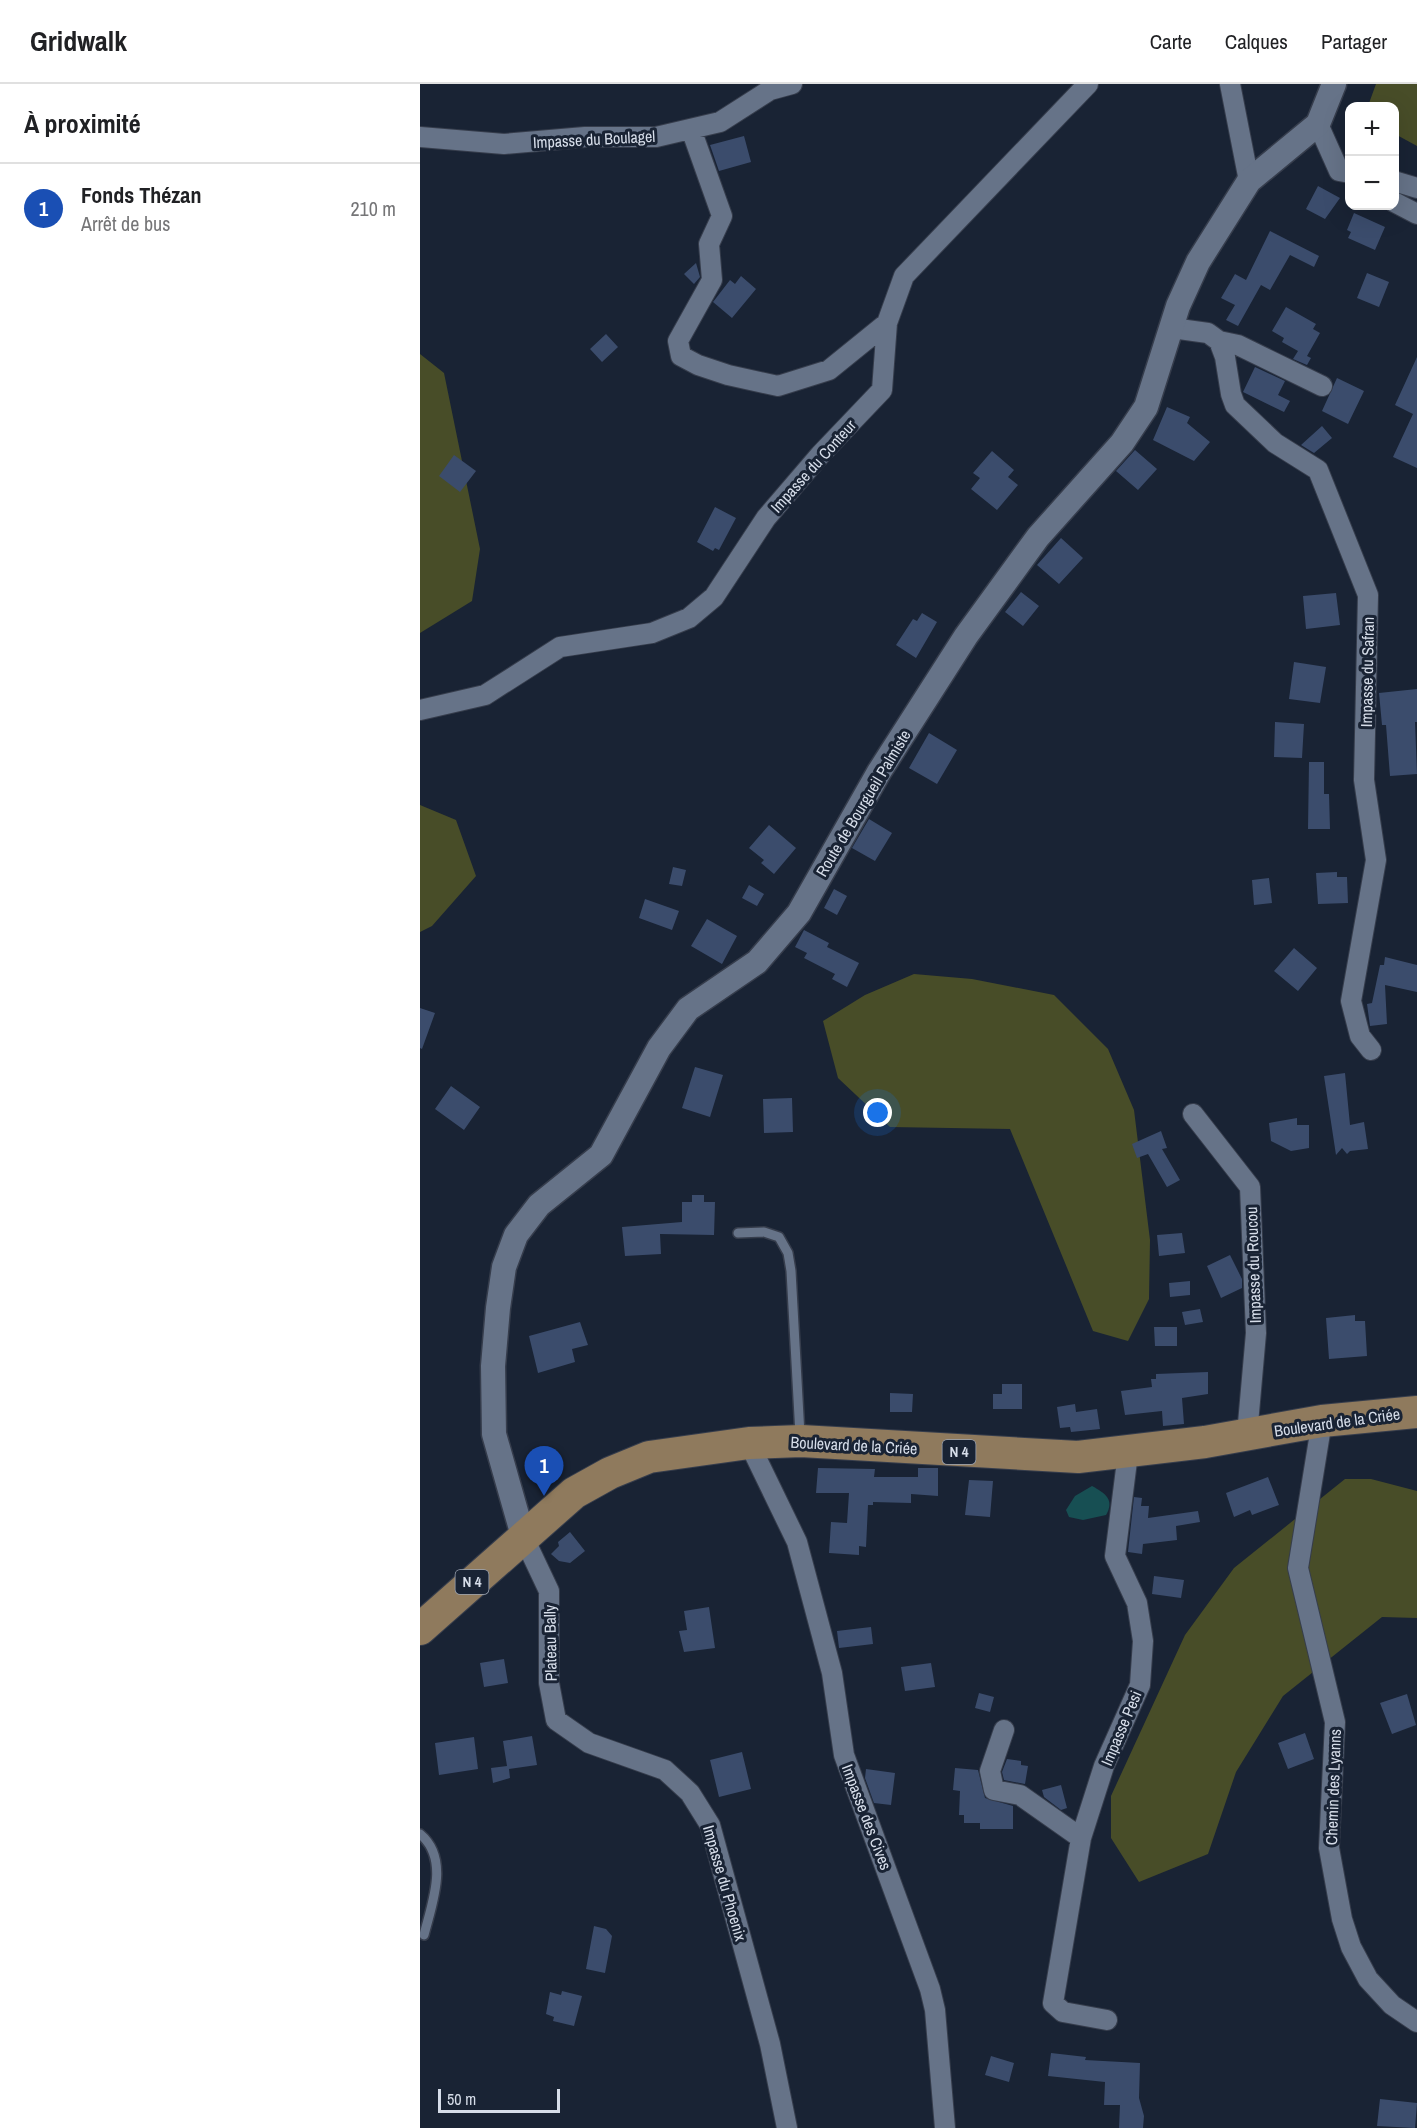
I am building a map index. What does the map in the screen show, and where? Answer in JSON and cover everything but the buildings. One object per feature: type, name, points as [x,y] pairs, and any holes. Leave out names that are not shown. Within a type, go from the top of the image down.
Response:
[{"type":"main road","name":"Boulevard de la Criée","points":[[420,1629],[574,1493],[610,1473],[649,1457],[749,1443],[801,1441],[1078,1458],[1247,1436],[1322,1421],[1417,1412]]},
{"type":"street","name":"Impasse du Boulagel","points":[[420,137],[504,144],[585,137],[656,137],[720,122],[770,90],[792,84]]},
{"type":"street","name":"Impasse du Conteur","points":[[420,710],[485,695],[560,646],[652,633],[689,618],[714,597],[766,518],[820,454],[882,390],[887,323],[904,276],[1088,84]]},
{"type":"street","points":[[1230,84],[1249,181]]},
{"type":"street","name":"Route de Bourgueil Palmiste","points":[[523,1536],[494,1434],[493,1366],[498,1308],[504,1267],[516,1235],[538,1205],[601,1155],[659,1048],[688,1009],[758,962],[799,913],[879,772],[966,636],[1038,537],[1122,443],[1146,407],[1172,328],[1198,262],[1249,181],[1318,124],[1334,84]]},
{"type":"street","points":[[1318,124],[1345,171]]},
{"type":"street","points":[[691,129],[722,216],[710,244],[712,280],[678,341],[681,356],[698,365],[728,375],[778,386],[828,370],[887,323]]},
{"type":"street","points":[[1399,182],[1417,188]]},
{"type":"street","points":[[1399,204],[1417,214]]},
{"type":"street","points":[[1172,328],[1208,333],[1219,341],[1238,345],[1322,386]]},
{"type":"street","name":"Impasse du Safran","points":[[1219,341],[1225,357],[1230,394],[1235,405],[1275,443],[1318,470],[1368,595],[1364,780],[1376,860],[1351,1001],[1360,1036],[1371,1050]]},
{"type":"street","name":"Impasse du Roucou","points":[[1193,1114],[1250,1187],[1256,1333],[1247,1436]]},
{"type":"street","name":"Chemin des Lyanns","points":[[1322,1421],[1298,1568],[1335,1722],[1329,1848],[1342,1919],[1351,1947],[1368,1979],[1392,2005],[1417,2022]]},
{"type":"street","name":"Impasse des Cives","points":[[749,1443],[797,1542],[832,1673],[844,1755],[930,1989],[935,2010],[945,2128]]},
{"type":"street","name":"Impasse Pesi","points":[[1107,2020],[1063,2012],[1053,2003],[1081,1838],[1104,1766],[1140,1685],[1143,1641],[1137,1603],[1115,1556],[1128,1453]]},
{"type":"street","name":"Plateau Bally","points":[[523,1536],[549,1591],[549,1672],[556,1720]]},
{"type":"street","name":"Impasse du Phoenix","points":[[556,1720],[589,1743],[665,1770],[690,1793],[711,1825],[770,2044],[787,2128]]},
{"type":"street","points":[[1004,1731],[990,1771],[994,1790],[1020,1796],[1081,1838]]},
{"type":"lane","points":[[738,1233],[764,1232],[779,1237],[788,1253],[801,1441]]},
{"type":"lane","points":[[420,1834],[427,1840],[436,1858],[436,1888],[424,1935]]},
{"type":"shaded area","points":[[1376,84],[1417,84],[1417,146],[1399,136],[1399,102],[1369,102]]},
{"type":"shaded area","points":[[420,354],[444,373],[480,549],[472,601],[420,633]]},
{"type":"shaded area","points":[[420,805],[456,820],[476,876],[432,926],[420,932]]},
{"type":"shaded area","points":[[914,974],[972,979],[1054,995],[1108,1049],[1134,1110],[1150,1240],[1149,1299],[1128,1341],[1093,1331],[1010,1129],[890,1127],[838,1078],[823,1021],[865,995]]},
{"type":"shaded area","points":[[1345,1479],[1371,1479],[1417,1491],[1417,1618],[1382,1617],[1283,1696],[1236,1772],[1208,1854],[1139,1882],[1111,1838],[1111,1796],[1185,1635],[1234,1568]]},
{"type":"shaded area","points":[[1092,1486],[1101,1491],[1109,1501],[1109,1510],[1106,1515],[1083,1520],[1069,1517],[1066,1510],[1075,1496]]},
{"type":"place","name":"Fonds Thézan","points":[[544,1496]]}]
